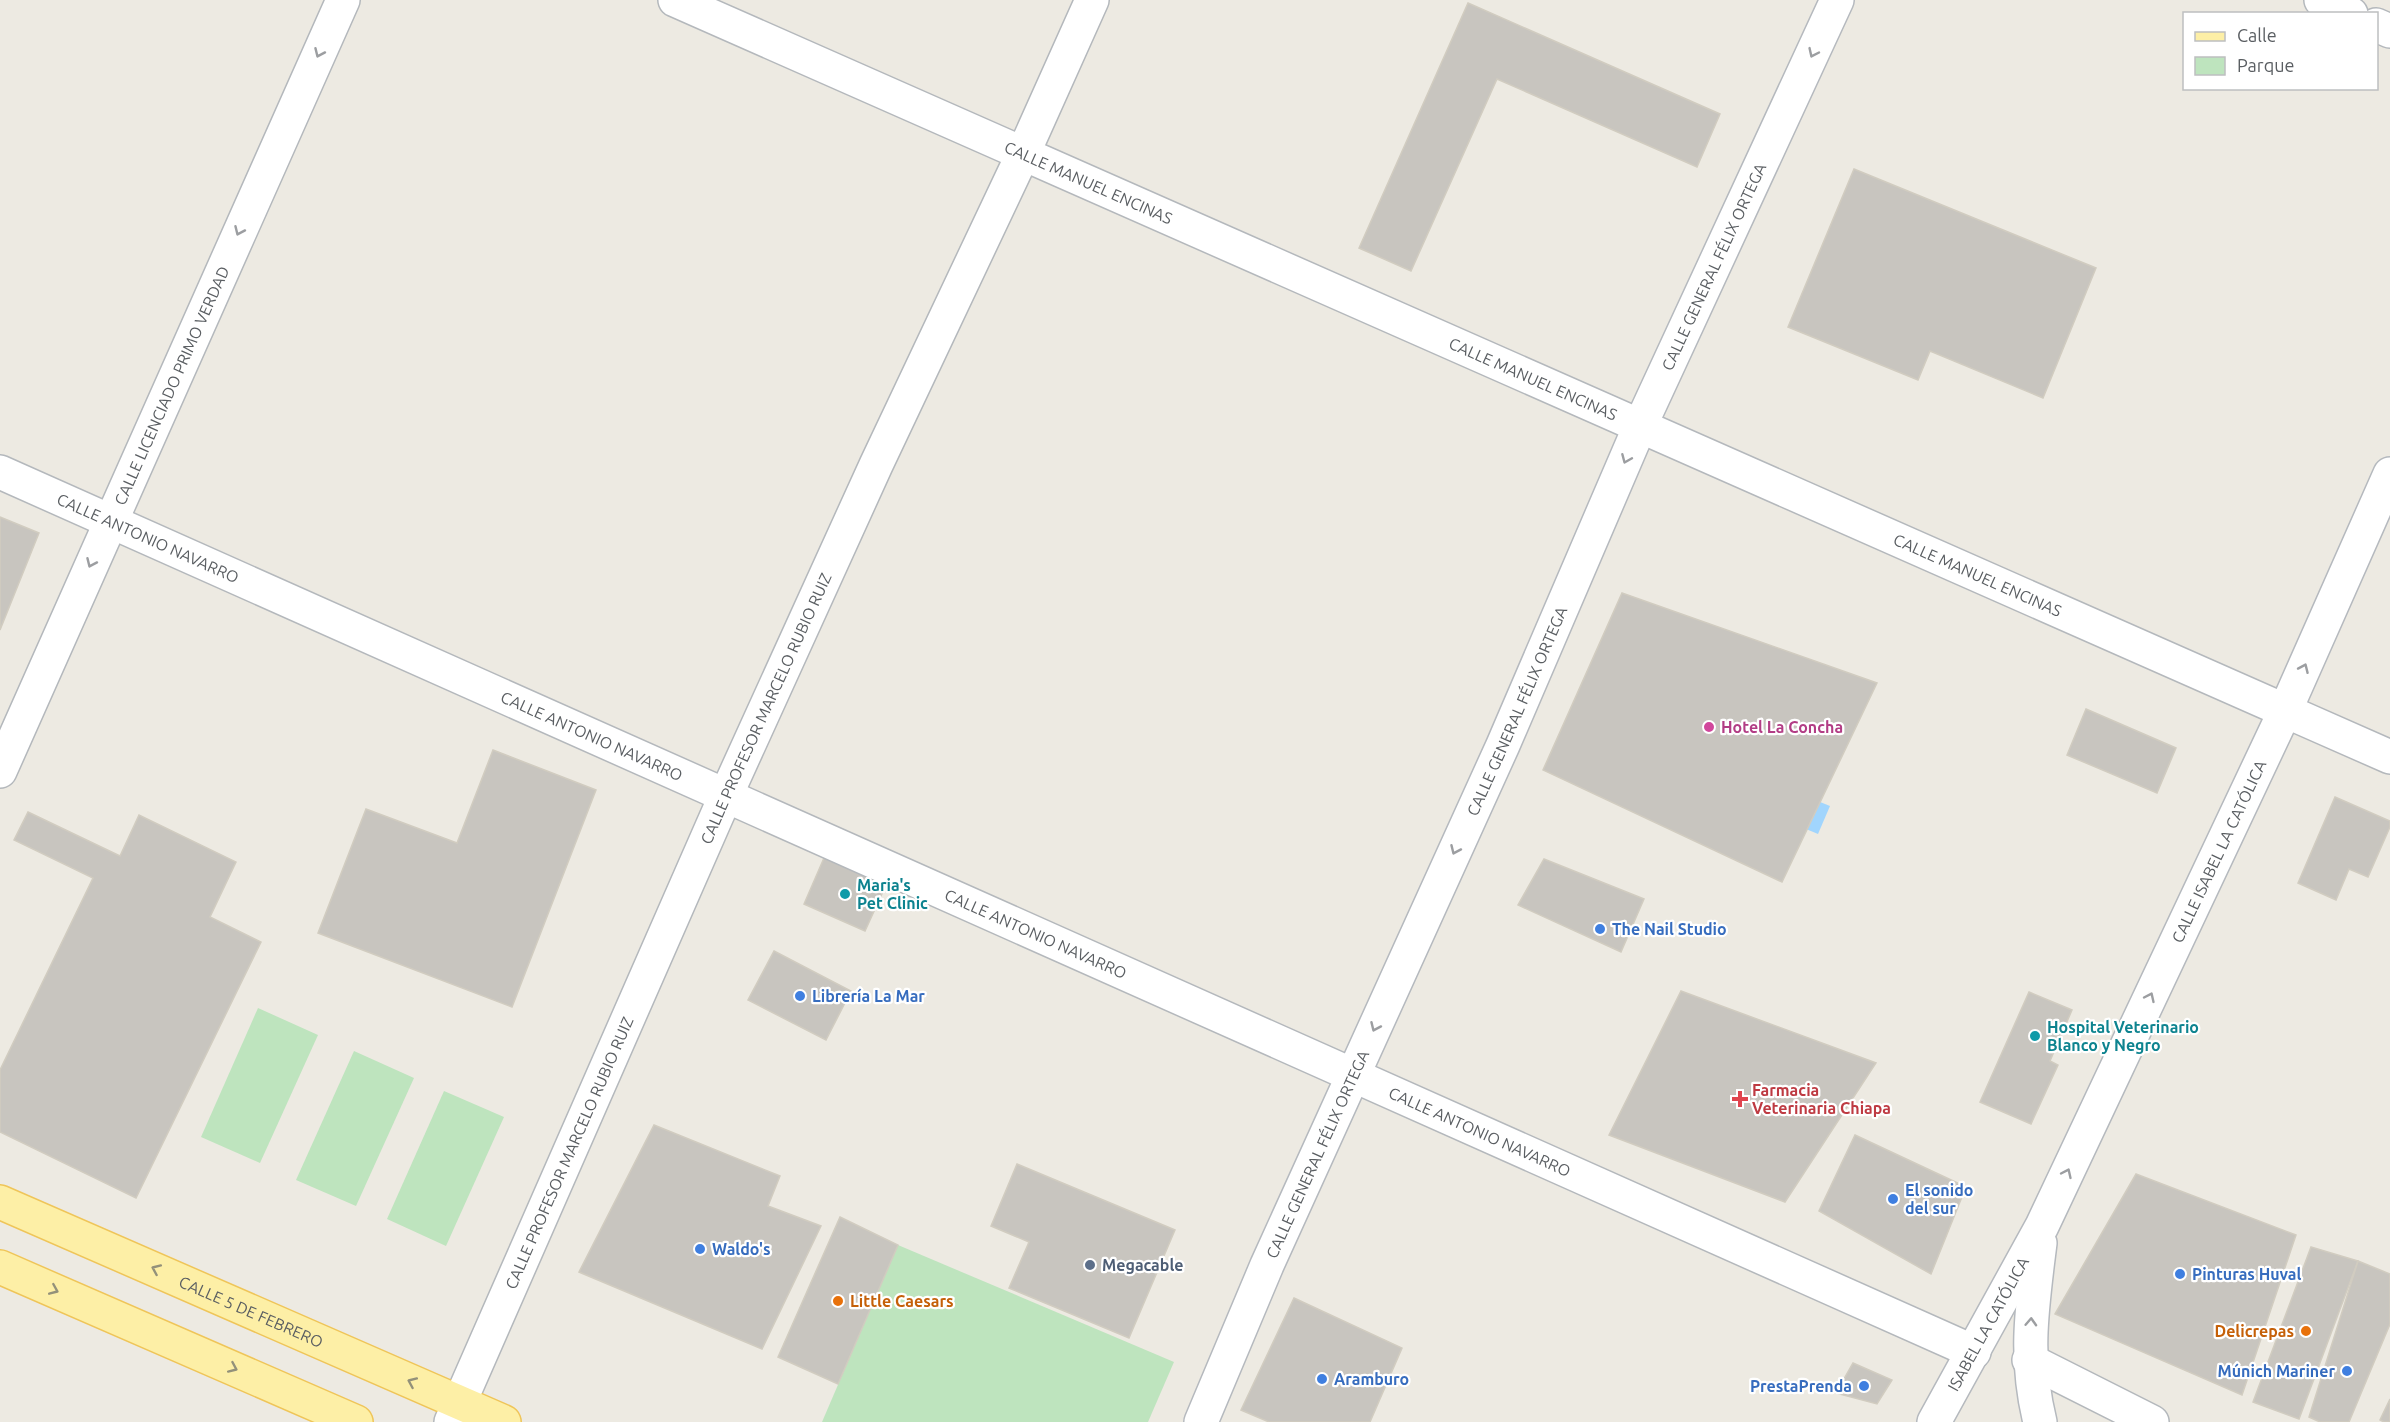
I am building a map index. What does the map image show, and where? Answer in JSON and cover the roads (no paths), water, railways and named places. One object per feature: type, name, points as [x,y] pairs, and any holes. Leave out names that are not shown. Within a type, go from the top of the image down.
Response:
[{"type":"main road","name":"CALLE 5 DE FEBRERO","points":[[0,1202],[455,1412],[504,1422]]},
{"type":"main road","points":[[0,1267],[356,1422]]},
{"type":"street","name":"CALLE LICENCIADO PRIMO VERDAD","points":[[0,771],[343,0]]},
{"type":"street","name":"CALLE MANUEL ENCINAS","points":[[675,0],[2390,757]]},
{"type":"street","name":"CALLE PROFESOR MARCELO RUBIO RUIZ","points":[[455,1412],[726,795],[1092,0]]},
{"type":"street","name":"CALLE GENERAL FÉLIX ORTEGA","points":[[1201,1422],[1267,1265],[1503,745],[1640,426],[1837,0]]},
{"type":"street","points":[[2321,0],[2347,12]]},
{"type":"street","name":"CALLE ANTONIO NAVARRO","points":[[0,472],[1974,1352]]},
{"type":"street","name":"CALLE ISABEL LA CATÓLICA","points":[[2042,1226],[2285,711],[2390,474]]},
{"type":"street","points":[[2040,1422],[2029,1360],[2031,1315],[2042,1226]]},
{"type":"street","name":"ISABEL LA CATÓLICA","points":[[1934,1422],[2042,1226]]},
{"type":"street","points":[[2029,1360],[2152,1422]]},
{"type":"water","points":[[1766,780],[1830,806],[1818,834],[1754,807]]},
{"type":"place","name":"Hotel La Concha","points":[[1709,727]]},
{"type":"place","name":"Maria's Pet Clinic","points":[[845,894]]},
{"type":"place","name":"The Nail Studio","points":[[1600,929]]},
{"type":"place","name":"Librería La Mar","points":[[800,996]]},
{"type":"place","name":"Hospital Veterinario Blanco y Negro","points":[[2035,1036]]},
{"type":"place","name":"Farmacia Veterinaria Chiapa","points":[[1740,1099]]},
{"type":"place","name":"El sonido del sur","points":[[1893,1199]]},
{"type":"place","name":"Waldo's","points":[[700,1249]]},
{"type":"place","name":"Megacable","points":[[1090,1265]]},
{"type":"place","name":"Pinturas Huval","points":[[2180,1274]]},
{"type":"place","name":"Little Caesars","points":[[838,1301]]},
{"type":"place","name":"Delicrepas","points":[[2306,1331]]},
{"type":"place","name":"Múnich Mariner","points":[[2347,1371]]},
{"type":"place","name":"Aramburo","points":[[1322,1379]]},
{"type":"place","name":"PrestaPrenda","points":[[1864,1386]]}]
